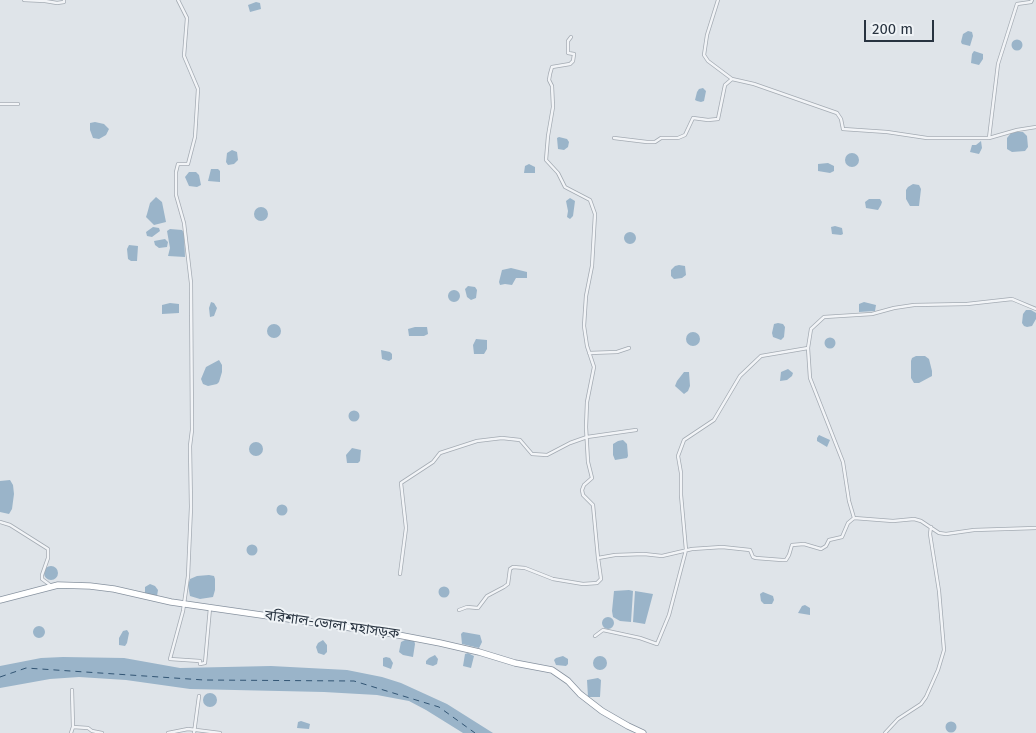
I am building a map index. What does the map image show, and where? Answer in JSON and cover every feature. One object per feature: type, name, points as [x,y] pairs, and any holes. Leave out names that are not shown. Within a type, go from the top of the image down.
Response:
[{"type":"highway","name":"বরিশাল-ভোলা মহাসড়ক","points":[[0,600],[64,584],[100,587],[156,600],[394,634],[479,652],[515,664],[552,670],[568,681],[580,694],[602,711],[643,733]]},
{"type":"street","points":[[24,0],[57,3],[64,2],[64,0]]},
{"type":"street","points":[[178,0],[187,18],[184,56],[198,89],[195,138],[188,164],[178,164],[176,172],[176,195],[184,223],[191,300],[192,430],[188,576],[184,604],[171,659],[200,660],[200,664],[205,663],[206,633],[210,608]]},
{"type":"street","points":[[718,0],[704,55],[708,61],[732,78],[837,113],[841,119],[843,129],[887,132],[927,138],[989,138],[1036,127]]},
{"type":"street","points":[[989,138],[998,64],[1017,4],[1031,2],[1032,0]]},
{"type":"street","points":[[460,610],[467,607],[478,608],[487,596],[508,584],[510,568],[513,567],[525,568],[541,575],[575,584],[596,583],[601,580],[593,505],[583,495],[582,490],[584,485],[592,478],[588,462],[587,402],[594,367],[589,353],[584,326],[586,296],[592,266],[595,214],[590,200],[565,187],[558,173],[546,160],[553,107],[552,86],[549,80],[550,74],[552,67],[570,64],[573,61],[574,54],[568,53],[567,47],[571,37]]},
{"type":"street","points":[[614,138],[655,142],[661,138],[678,138],[685,135],[693,118],[718,119],[725,85],[732,78]]},
{"type":"street","points":[[0,104],[18,104]]},
{"type":"street","points":[[854,518],[849,502],[843,462],[810,378],[808,348],[811,329],[824,317],[872,314],[914,305],[967,304],[1012,299],[1036,309]]},
{"type":"street","points":[[589,353],[617,352],[629,348]]},
{"type":"street","points":[[595,636],[603,630],[640,638],[657,644],[669,615],[686,550],[681,473],[678,456],[684,440],[714,420],[740,376],[761,356],[808,348]]},
{"type":"street","points":[[400,574],[406,528],[401,483],[433,462],[440,453],[477,441],[502,438],[520,440],[532,454],[547,455],[570,443],[587,437],[636,430]]},
{"type":"street","points":[[598,558],[634,554],[662,556],[686,550],[715,548],[747,549],[756,558],[786,560],[792,545],[804,544],[821,549],[830,540],[842,538],[848,523],[854,518],[893,521],[921,520],[938,532],[946,534],[974,530],[1036,528]]},
{"type":"street","points":[[0,522],[10,524],[48,549],[48,558],[42,575],[45,582],[51,586]]},
{"type":"street","points":[[885,733],[898,719],[921,704],[926,697],[938,670],[944,650],[939,591],[930,534],[931,527]]},
{"type":"street","points":[[71,733],[73,727],[72,690]]},
{"type":"street","points":[[195,732],[198,696]]},
{"type":"street","points":[[73,727],[88,728],[102,733]]},
{"type":"street","points":[[168,733],[188,729],[195,732],[220,733]]},
{"type":"water","points":[[256,2],[260,3],[261,9],[250,12],[248,5]]},
{"type":"water","points":[[968,31],[972,32],[973,36],[970,46],[961,42],[963,34]]},
{"type":"water","points":[[1017,39],[1023,45],[1017,51],[1011,45]]},
{"type":"water","points":[[974,51],[983,54],[983,59],[979,65],[971,63]]},
{"type":"water","points":[[703,88],[706,91],[704,101],[695,100],[699,89]]},
{"type":"water","points":[[90,123],[104,124],[109,129],[106,135],[99,139],[93,138],[90,130]]},
{"type":"water","points":[[1023,132],[1027,136],[1028,147],[1025,151],[1012,152],[1007,149],[1007,138],[1011,133]]},
{"type":"water","points":[[557,138],[567,139],[569,142],[568,147],[564,150],[558,149]]},
{"type":"water","points":[[981,141],[982,148],[979,154],[970,152],[972,145],[976,145]]},
{"type":"water","points":[[232,150],[237,152],[238,160],[234,164],[228,165],[226,162],[227,153]]},
{"type":"water","points":[[852,153],[857,155],[859,160],[857,165],[852,167],[847,165],[845,160],[847,155]]},
{"type":"water","points":[[828,163],[834,166],[834,171],[830,173],[818,171],[818,164]]},
{"type":"water","points":[[529,164],[535,167],[535,173],[524,173],[525,166]]},
{"type":"water","points":[[211,169],[218,169],[220,171],[220,182],[208,181]]},
{"type":"water","points":[[189,172],[196,172],[199,175],[201,185],[197,187],[189,186],[185,177]]},
{"type":"water","points":[[913,184],[919,185],[921,189],[919,206],[910,206],[906,199],[906,190]]},
{"type":"water","points":[[156,197],[162,202],[166,222],[154,225],[146,217],[150,203]]},
{"type":"water","points":[[570,198],[575,201],[573,216],[570,219],[567,217],[566,201]]},
{"type":"water","points":[[869,199],[880,199],[882,202],[878,210],[866,208],[865,202]]},
{"type":"water","points":[[261,207],[266,209],[268,214],[266,219],[261,221],[256,219],[254,214],[256,209]]},
{"type":"water","points":[[153,227],[159,228],[160,231],[152,237],[147,236],[146,232]]},
{"type":"water","points":[[831,227],[842,228],[843,234],[832,234]]},
{"type":"water","points":[[170,229],[182,230],[184,233],[185,257],[168,256],[170,248],[167,231]]},
{"type":"water","points":[[630,232],[636,238],[630,244],[624,238]]},
{"type":"water","points":[[165,239],[168,242],[167,247],[159,248],[155,245],[154,241]]},
{"type":"water","points":[[129,245],[138,246],[137,261],[128,259],[127,249]]},
{"type":"water","points":[[679,265],[685,266],[686,275],[682,278],[674,279],[671,276],[671,270]]},
{"type":"water","points":[[511,268],[527,272],[527,278],[516,278],[512,285],[500,285],[502,270]]},
{"type":"water","points":[[468,286],[475,287],[477,290],[476,298],[471,300],[467,297],[465,289]]},
{"type":"water","points":[[452,290],[456,290],[460,296],[456,302],[452,302],[448,298],[448,294]]},
{"type":"water","points":[[211,302],[217,308],[214,316],[210,317],[209,308]]},
{"type":"water","points":[[864,302],[876,305],[875,311],[859,312],[859,304]]},
{"type":"water","points":[[170,303],[179,304],[179,313],[162,314],[162,305]]},
{"type":"water","points":[[1026,310],[1036,313],[1036,319],[1032,326],[1027,327],[1022,323],[1023,314]]},
{"type":"water","points":[[271,324],[277,324],[281,331],[277,338],[271,338],[267,334],[267,328]]},
{"type":"water","points":[[774,324],[783,324],[785,327],[784,337],[781,340],[773,337],[772,333]]},
{"type":"water","points":[[427,327],[428,334],[424,336],[409,336],[408,329]]},
{"type":"water","points":[[693,332],[698,334],[700,339],[698,344],[693,346],[688,344],[686,339],[688,334]]},
{"type":"water","points":[[830,337],[836,343],[830,349],[824,343]]},
{"type":"water","points":[[476,339],[487,340],[487,349],[484,354],[474,354],[473,345]]},
{"type":"water","points":[[381,350],[390,352],[392,359],[389,361],[382,359]]},
{"type":"water","points":[[916,356],[925,356],[929,359],[932,371],[932,376],[919,383],[914,383],[911,378],[911,361]]},
{"type":"water","points":[[219,360],[222,365],[222,372],[219,382],[208,386],[203,384],[201,379],[206,367]]},
{"type":"water","points":[[788,369],[793,373],[792,376],[787,380],[780,381],[781,372]]},
{"type":"water","points":[[684,372],[689,372],[690,386],[684,394],[675,386]]},
{"type":"water","points":[[354,410],[360,416],[354,422],[348,416]]},
{"type":"water","points":[[819,435],[830,440],[827,447],[817,441]]},
{"type":"water","points":[[623,440],[627,444],[628,456],[627,458],[615,460],[613,444]]},
{"type":"water","points":[[253,442],[259,442],[263,449],[259,456],[253,456],[249,452],[249,446]]},
{"type":"water","points":[[352,448],[361,450],[358,463],[347,463],[346,455]]},
{"type":"water","points":[[10,480],[13,485],[14,494],[12,509],[9,514],[0,512],[0,481]]},
{"type":"water","points":[[282,504],[288,510],[282,516],[276,510]]},
{"type":"water","points":[[252,544],[258,550],[252,556],[246,550]]},
{"type":"water","points":[[51,566],[56,568],[58,573],[56,578],[51,580],[46,578],[44,573],[46,568]]},
{"type":"water","points":[[209,575],[214,576],[215,579],[213,597],[200,599],[190,596],[188,585],[190,579]]},
{"type":"water","points":[[150,584],[158,590],[157,596],[145,593],[145,587]]},
{"type":"water","points":[[444,586],[450,592],[444,598],[438,592]]},
{"type":"water","points":[[614,591],[633,591],[631,622],[620,621],[613,617]]},
{"type":"water","points":[[635,591],[653,594],[645,624],[633,622]]},
{"type":"water","points":[[763,592],[773,596],[772,604],[764,604],[761,601],[760,594]]},
{"type":"water","points":[[805,605],[810,608],[810,615],[798,613],[802,606]]},
{"type":"water","points":[[606,617],[610,617],[614,623],[610,629],[606,629],[602,625],[602,621]]},
{"type":"water","points":[[39,626],[45,632],[39,638],[33,632]]},
{"type":"water","points":[[127,630],[129,633],[127,643],[125,646],[119,645],[119,638],[123,631]]},
{"type":"water","points":[[463,632],[480,635],[482,642],[479,648],[462,644],[461,634]]},
{"type":"water","points":[[407,639],[414,640],[413,657],[399,652],[401,642]]},
{"type":"water","points":[[323,640],[327,645],[327,652],[324,655],[318,653],[316,647]]},
{"type":"water","points":[[468,653],[474,656],[471,668],[463,666],[465,654]]},
{"type":"water","points":[[435,655],[438,659],[437,664],[433,666],[426,664],[429,658]]},
{"type":"water","points":[[563,656],[568,659],[568,664],[566,666],[556,665],[554,660]]},
{"type":"water","points":[[597,656],[603,656],[607,663],[603,670],[597,670],[593,666],[593,660]]},
{"type":"water","points":[[41,658],[124,658],[180,668],[271,666],[347,670],[401,683],[447,704],[493,733],[463,733],[409,701],[377,695],[190,689],[126,680],[79,677],[50,679],[0,688],[0,666]]},
{"type":"water","points":[[383,658],[390,658],[393,663],[391,669],[383,666]]},
{"type":"water","points":[[598,678],[601,680],[600,697],[588,697],[587,680]]},
{"type":"water","points":[[210,693],[215,695],[217,700],[215,705],[210,707],[205,705],[203,700],[205,695]]},
{"type":"water","points":[[298,722],[310,724],[309,729],[297,728]]},
{"type":"water","points":[[949,722],[953,722],[956,727],[955,731],[949,732],[946,729],[946,725]]},
{"type":"ferry route","points":[[0,677],[26,668],[204,680],[354,681],[439,707],[475,733]]}]
